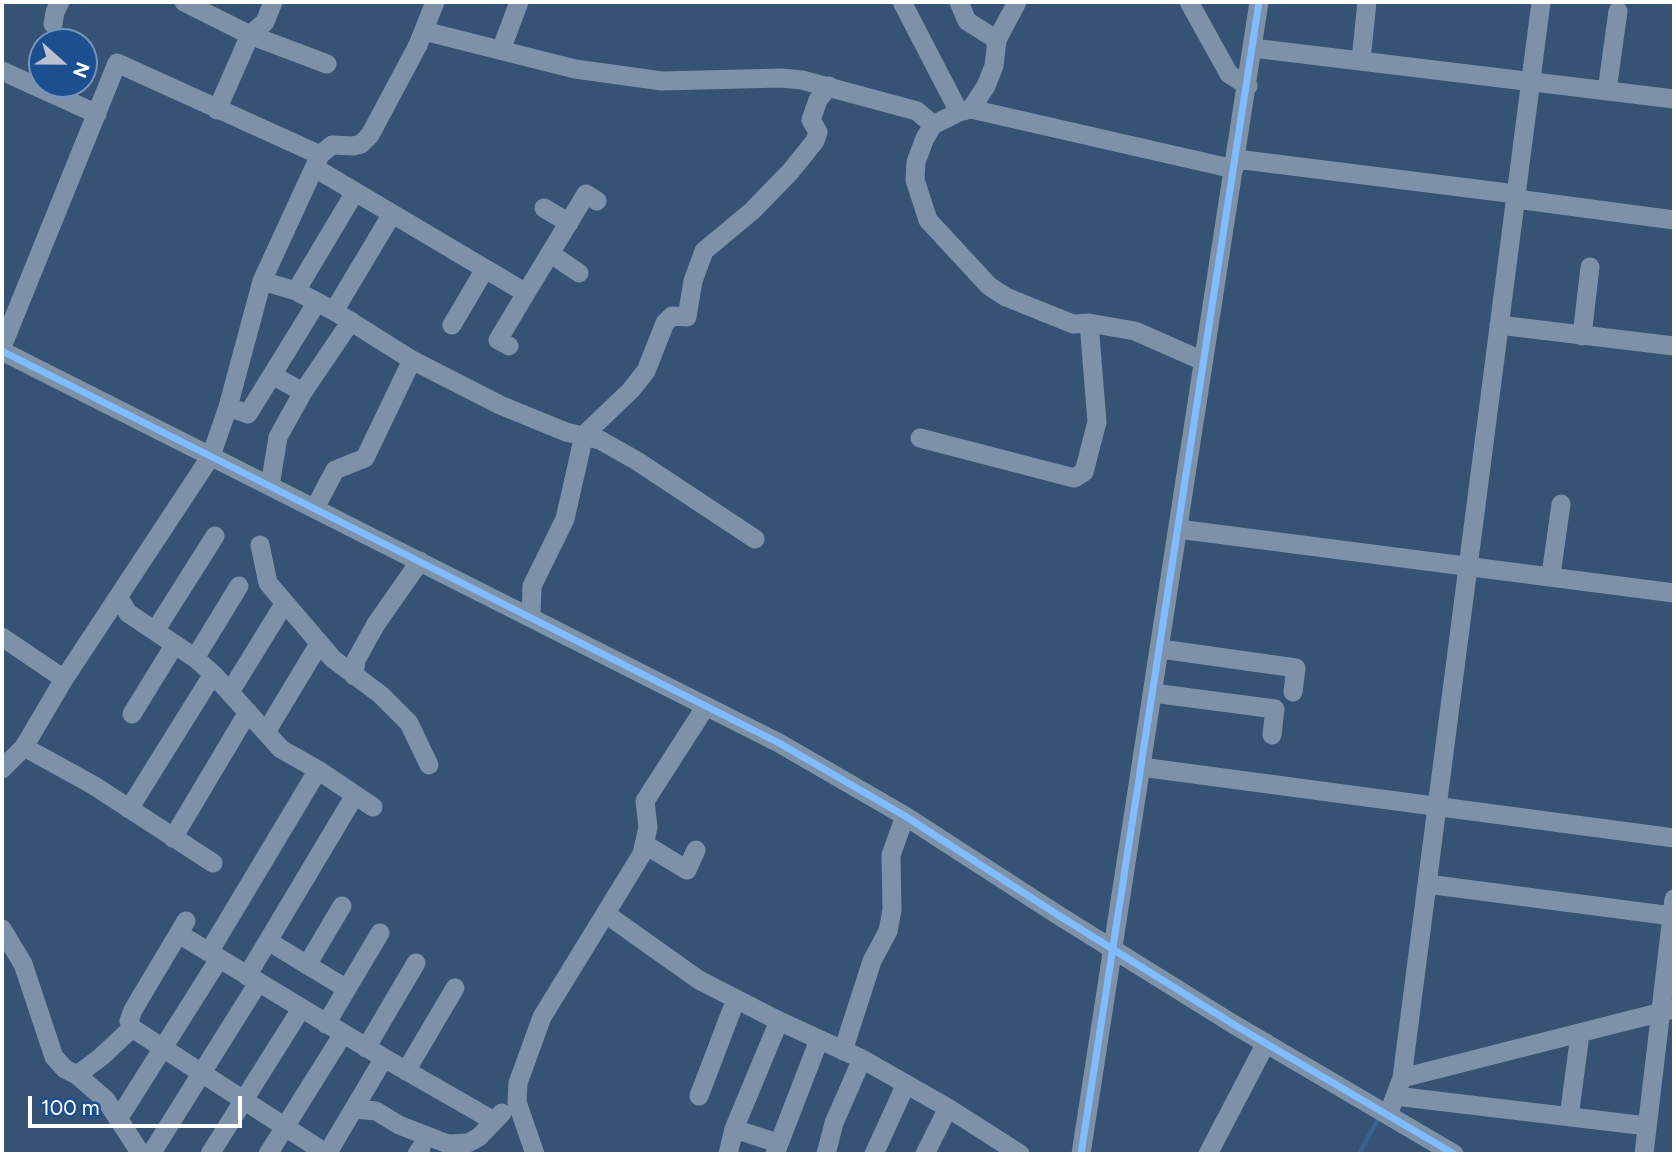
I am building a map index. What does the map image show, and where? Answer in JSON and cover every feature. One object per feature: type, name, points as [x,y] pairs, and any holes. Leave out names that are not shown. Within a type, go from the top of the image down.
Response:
[{"type":"street","points":[[52,24],[60,2]]},
{"type":"street","points":[[184,2],[250,35],[327,64]]},
{"type":"street","points":[[217,110],[250,35],[265,22],[274,2]]},
{"type":"street","points":[[2,769],[24,747],[64,679],[211,456],[228,407],[262,281],[317,162],[332,145],[362,144],[370,135],[424,31],[435,2]]},
{"type":"street","points":[[501,50],[519,2]]},
{"type":"street","points":[[902,2],[965,111],[1235,164],[1516,196],[1674,220]]},
{"type":"street","points":[[959,2],[967,21],[997,40]]},
{"type":"street","points":[[1017,2],[997,40],[994,66],[986,86],[965,111],[933,125],[925,138],[916,162],[915,180],[928,220],[989,286],[1006,297],[1073,324],[1089,323],[1135,331],[1203,361]]},
{"type":"street","points":[[1189,2],[1229,74],[1248,86]]},
{"type":"street","points":[[1081,1154],[1259,2]]},
{"type":"street","points":[[1361,60],[1367,2]]},
{"type":"street","points":[[1388,1115],[1402,1077],[1541,2]]},
{"type":"street","points":[[1607,91],[1618,11]]},
{"type":"street","points":[[424,31],[575,69],[662,81],[781,78],[829,86],[917,111],[933,125]]},
{"type":"street","points":[[1253,47],[1674,99]]},
{"type":"street","points":[[526,293],[355,192],[317,162],[217,110],[117,63],[3,355],[211,456],[779,743],[905,816],[1266,1044],[1454,1154]]},
{"type":"street","points":[[2,71],[97,114]]},
{"type":"street","points":[[531,617],[532,586],[565,519],[584,435],[631,390],[646,371],[665,323],[672,316],[687,317],[693,281],[704,251],[752,211],[790,172],[815,141],[818,132],[811,120],[818,100],[829,86]]},
{"type":"street","points":[[296,290],[355,192]]},
{"type":"street","points":[[509,346],[498,340],[586,194],[597,201]]},
{"type":"street","points":[[544,208],[569,223]]},
{"type":"street","points":[[270,486],[278,437],[303,392],[334,311],[392,214]]},
{"type":"street","points":[[551,254],[579,273]]},
{"type":"street","points":[[1582,336],[1590,267]]},
{"type":"street","points":[[452,325],[485,270]]},
{"type":"street","points":[[262,281],[296,290],[412,360],[500,405],[566,432],[600,440],[637,461],[755,539]]},
{"type":"street","points":[[228,407],[248,414],[272,375],[334,311]]},
{"type":"street","points":[[920,438],[1074,478],[1084,472],[1097,422],[1089,323]]},
{"type":"street","points":[[1499,325],[1674,346]]},
{"type":"street","points":[[316,509],[335,470],[365,458],[412,360]]},
{"type":"street","points":[[272,375],[303,392]]},
{"type":"street","points":[[1552,575],[1561,504]]},
{"type":"street","points":[[1178,529],[1552,575],[1674,593]]},
{"type":"street","points":[[155,631],[215,536]]},
{"type":"street","points":[[260,545],[268,583],[333,659],[381,695],[409,723],[429,765]]},
{"type":"street","points":[[354,676],[356,660],[376,624],[420,561]]},
{"type":"street","points":[[195,658],[239,586]]},
{"type":"street","points":[[119,598],[128,613],[214,674],[281,749],[373,807]]},
{"type":"street","points":[[230,692],[281,609]]},
{"type":"street","points":[[2,638],[64,679]]},
{"type":"street","points":[[132,714],[175,644]]},
{"type":"street","points":[[266,732],[316,649]]},
{"type":"street","points":[[1161,649],[1296,668],[1293,692]]},
{"type":"street","points":[[129,809],[214,674]]},
{"type":"street","points":[[1153,692],[1275,709],[1272,735]]},
{"type":"street","points":[[535,1154],[517,1101],[518,1083],[542,1017],[642,854],[648,827],[645,801],[706,706]]},
{"type":"street","points":[[173,838],[248,712]]},
{"type":"street","points":[[24,747],[93,785],[213,863]]},
{"type":"street","points":[[1141,768],[1674,838]]},
{"type":"street","points":[[122,1113],[162,1048],[318,770]]},
{"type":"street","points":[[151,1154],[201,1073],[253,980],[268,942],[355,795]]},
{"type":"street","points":[[843,1051],[872,961],[888,931],[892,910],[891,855],[905,816]]},
{"type":"street","points":[[644,844],[687,870],[696,850]]},
{"type":"street","points":[[1427,884],[1673,915],[1667,1010],[1644,1154]]},
{"type":"street","points":[[307,965],[342,906]]},
{"type":"street","points":[[606,914],[699,980],[862,1059],[948,1108],[1020,1154]]},
{"type":"street","points":[[384,1058],[327,1154],[132,1028],[129,1021],[183,927],[214,955],[253,980],[494,1121]]},
{"type":"street","points":[[2,929],[23,964],[54,1057],[65,1069],[77,1075],[107,1100],[141,1154]]},
{"type":"street","points":[[268,1154],[334,1029],[347,989],[380,933]]},
{"type":"street","points":[[268,942],[347,989]]},
{"type":"street","points":[[366,1048],[416,963]]},
{"type":"street","points":[[406,1071],[455,988]]},
{"type":"street","points":[[699,1096],[736,999]]},
{"type":"street","points":[[210,1154],[301,1009]]},
{"type":"street","points":[[1402,1077],[1667,1010]]},
{"type":"street","points":[[728,1154],[734,1129],[779,1021]]},
{"type":"street","points":[[77,1075],[132,1028]]},
{"type":"street","points":[[734,1129],[777,1149],[819,1040]]},
{"type":"street","points":[[1569,1117],[1580,1042]]},
{"type":"street","points":[[1208,1154],[1266,1044]]},
{"type":"street","points":[[826,1154],[834,1123],[862,1059]]},
{"type":"street","points":[[874,1154],[906,1084]]},
{"type":"street","points":[[1395,1096],[1647,1126]]},
{"type":"street","points":[[355,1109],[376,1111],[399,1125],[448,1144],[468,1143],[479,1137],[517,1101]]},
{"type":"street","points":[[925,1154],[948,1108]]},
{"type":"waterway","points":[[1359,1154],[1377,1121]]},
{"type":"cycle path","points":[[1081,1154],[1259,2]]},
{"type":"cycle path","points":[[2,351],[779,743],[905,816],[1233,1024],[1454,1154]]}]
